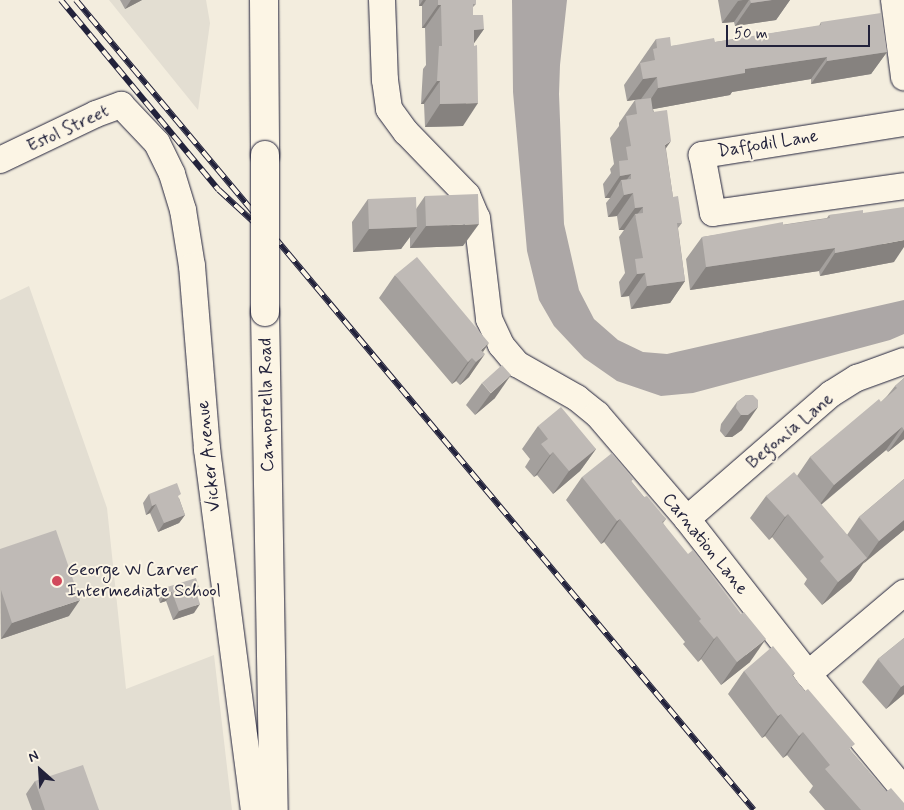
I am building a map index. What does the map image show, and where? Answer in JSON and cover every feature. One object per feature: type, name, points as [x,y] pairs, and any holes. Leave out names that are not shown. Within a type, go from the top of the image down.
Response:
[{"type":"main road","name":"Campostella Road","points":[[264,0],[265,312],[274,810]]},
{"type":"street","name":"Carnation Lane","points":[[382,0],[385,80],[390,109],[406,132],[467,196],[477,218],[489,319],[501,345],[517,364],[577,398],[597,414],[687,519],[808,674],[904,790]]},
{"type":"street","points":[[894,0],[904,77]]},
{"type":"street","name":"Estol Street","points":[[0,160],[96,114],[121,105],[132,117]]},
{"type":"street","name":"Vicker Avenue","points":[[132,117],[157,143],[172,174],[184,210],[192,266],[207,450],[254,810]]},
{"type":"street","name":"Daffodil Lane","points":[[904,123],[702,155],[714,213],[904,186]]},
{"type":"street","name":"Begonia Lane","points":[[687,519],[831,394],[857,378],[904,360]]},
{"type":"street","points":[[808,674],[904,593]]},
{"type":"shaded area","points":[[109,0],[206,0],[210,23],[198,110]]},
{"type":"shaded area","points":[[512,0],[567,0],[559,94],[564,224],[579,290],[594,319],[618,340],[643,352],[667,354],[904,300],[904,334],[890,340],[693,393],[661,396],[617,381],[584,358],[554,326],[539,300],[527,251],[513,92]]},
{"type":"shaded area","name":"George W Carver Intermediate School","points":[[29,286],[107,508],[126,689],[214,655],[232,810],[0,810],[0,300]]},
{"type":"building","points":[[438,0],[476,0],[476,4],[473,4],[473,15],[483,15],[484,29],[474,30],[474,46],[477,45],[478,103],[440,104],[440,81],[437,81],[439,46],[442,46],[441,5],[438,5]]},
{"type":"building","points":[[750,0],[772,0],[751,3]]},
{"type":"building","points":[[881,13],[887,52],[827,61],[827,57],[745,69],[745,73],[658,88],[657,77],[643,79],[640,63],[655,60],[653,49],[657,48],[656,39],[670,37],[671,46],[714,38],[715,42]]},
{"type":"building","points":[[651,98],[653,112],[667,110],[671,141],[665,145],[673,197],[678,196],[682,223],[677,223],[685,281],[647,286],[645,273],[637,274],[635,259],[643,258],[635,214],[643,213],[643,207],[635,208],[633,193],[624,195],[621,180],[631,179],[631,174],[620,176],[619,161],[628,160],[626,147],[631,146],[626,116],[637,114],[635,100]]},
{"type":"building","points":[[478,194],[479,224],[426,226],[425,196]]},
{"type":"building","points":[[416,197],[417,227],[369,229],[368,199]]},
{"type":"building","points":[[904,207],[904,240],[835,253],[835,248],[706,267],[702,237],[783,222],[783,225],[830,218],[829,215],[863,210],[863,213]]},
{"type":"building","points":[[417,257],[489,343],[481,350],[485,354],[476,362],[472,358],[468,362],[395,275]]},
{"type":"building","points":[[502,365],[511,375],[491,393],[482,383]]},
{"type":"building","points":[[904,378],[904,430],[902,427],[834,485],[810,457],[879,399],[881,402],[897,388],[895,386]]},
{"type":"building","points":[[746,395],[753,395],[758,400],[758,407],[748,415],[741,415],[736,408],[737,402]]},
{"type":"building","points":[[561,407],[596,449],[569,471],[553,452],[550,455],[541,444],[548,439],[538,426]]},
{"type":"building","points":[[612,453],[633,479],[631,481],[644,497],[647,496],[666,519],[662,522],[688,554],[693,550],[741,614],[744,612],[766,639],[737,662],[717,636],[714,639],[699,621],[701,619],[620,519],[617,521],[582,477]]},
{"type":"building","points":[[794,472],[867,558],[838,582],[820,561],[824,557],[788,514],[785,517],[766,496]]},
{"type":"building","points":[[904,479],[904,520],[879,541],[859,517]]},
{"type":"building","points":[[177,483],[181,494],[178,496],[185,515],[164,523],[156,504],[152,506],[149,494]]},
{"type":"building","points":[[56,530],[80,600],[12,623],[0,587],[0,549]]},
{"type":"building","points":[[196,578],[199,587],[195,588],[200,604],[179,611],[172,592],[166,594],[164,588]]},
{"type":"building","points":[[904,638],[904,685],[901,687],[878,659]]},
{"type":"building","points":[[773,646],[795,673],[792,675],[805,691],[808,689],[855,744],[849,749],[886,792],[891,788],[904,803],[904,810],[861,810],[825,769],[830,765],[803,732],[799,736],[781,714],[778,716],[744,671]]},
{"type":"building","points":[[83,765],[99,810],[45,810],[35,781]]},
{"type":"railway","points":[[61,0],[219,190],[258,226]]},
{"type":"railway","points":[[76,0],[754,810]]},
{"type":"place","name":"George W Carver Intermediate School","points":[[57,581]]}]
